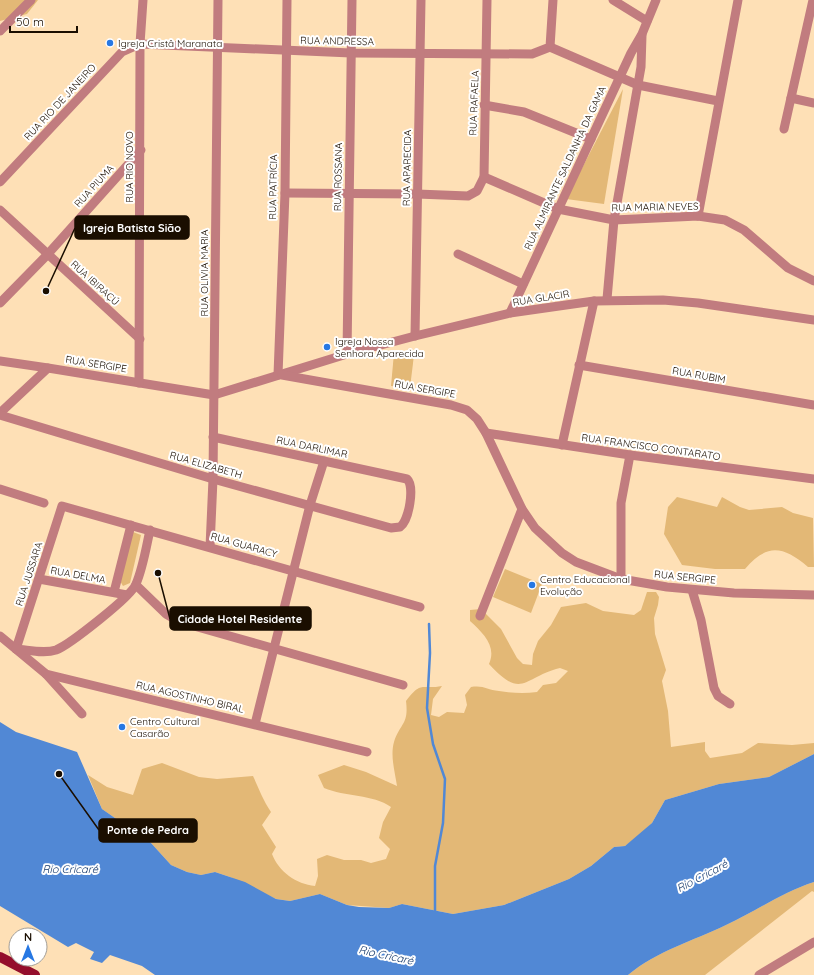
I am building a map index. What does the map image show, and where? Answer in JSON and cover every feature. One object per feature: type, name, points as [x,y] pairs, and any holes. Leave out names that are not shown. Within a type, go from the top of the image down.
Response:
[{"type":"main road","points":[[0,956],[35,975]]},
{"type":"street","points":[[0,31],[31,0]]},
{"type":"street","name":"RUA RIO NOVO","points":[[139,383],[140,44],[143,0]]},
{"type":"street","name":"RUA OLIVIA MARIA","points":[[210,547],[213,479],[216,46],[218,0]]},
{"type":"street","name":"RUA PATRÍCIA","points":[[278,375],[284,193],[287,0]]},
{"type":"street","name":"RUA ROSSANA","points":[[347,354],[348,192],[352,0]]},
{"type":"street","name":"RUA APARECIDA","points":[[415,336],[421,0]]},
{"type":"street","name":"RUA RAFAELA","points":[[484,178],[484,105],[487,53],[487,0]]},
{"type":"street","points":[[553,0],[550,47],[638,85],[718,101]]},
{"type":"street","points":[[613,0],[647,21]]},
{"type":"street","name":"RUA ALMIRANTE SALDANHA DA GAMA","points":[[510,313],[642,34],[656,0]]},
{"type":"street","points":[[698,216],[718,101],[738,0]]},
{"type":"street","points":[[784,129],[790,98],[810,36],[813,0]]},
{"type":"street","name":"RUA ALMIRANTE SALDANHA DA GAMA","points":[[607,299],[614,220],[638,85],[642,58],[642,34]]},
{"type":"street","name":"RUA ANDRESSA","points":[[140,44],[216,46],[287,51],[351,53],[532,54],[550,47]]},
{"type":"street","name":"RUA RIO DE JANEIRO","points":[[0,182],[122,52],[140,44]]},
{"type":"street","points":[[790,98],[814,103]]},
{"type":"street","points":[[484,105],[524,112],[591,139]]},
{"type":"street","name":"RUA PIUMA","points":[[0,303],[47,255],[140,150]]},
{"type":"street","points":[[284,193],[348,192],[464,196],[475,193],[484,178]]},
{"type":"street","name":"RUA MARIA NEVES","points":[[484,178],[558,209],[614,220],[698,216],[716,217],[736,224],[788,268],[814,281]]},
{"type":"street","name":"RUA IBIRAÇÚ","points":[[0,210],[47,255],[140,339]]},
{"type":"street","points":[[458,254],[523,284]]},
{"type":"street","name":"RUA GLACIR","points":[[278,375],[347,354],[510,313],[607,299],[698,302],[814,320]]},
{"type":"street","points":[[562,445],[594,301]]},
{"type":"street","name":"RUA SERGIPE","points":[[0,362],[48,368],[214,395],[278,375],[460,407],[472,414],[486,433],[522,509],[535,528],[562,554],[576,562],[621,579],[667,587],[756,594],[814,595]]},
{"type":"street","name":"RUA RUBIM","points":[[580,365],[814,405]]},
{"type":"street","points":[[0,414],[48,368]]},
{"type":"street","name":"RUA ELIZABETH","points":[[0,414],[213,479],[391,528],[400,527],[405,521]]},
{"type":"street","name":"RUA FRANCISCO CONTARATO","points":[[486,433],[630,455],[814,479]]},
{"type":"street","name":"RUA DARLIMAR","points":[[213,437],[407,479],[411,483],[412,492],[405,521]]},
{"type":"street","points":[[621,579],[621,503],[630,455]]},
{"type":"street","points":[[255,724],[310,505],[324,461]]},
{"type":"street","points":[[0,489],[44,503]]},
{"type":"street","name":"RUA GUARACY","points":[[62,506],[420,607]]},
{"type":"street","name":"RUA JUSSARA","points":[[16,649],[62,506]]},
{"type":"street","points":[[480,616],[522,509]]},
{"type":"street","points":[[114,592],[130,525]]},
{"type":"street","points":[[16,649],[48,651],[65,646],[127,595],[136,585],[150,530]]},
{"type":"street","name":"RUA DELMA","points":[[39,579],[127,595]]},
{"type":"street","points":[[136,585],[171,618],[403,685]]},
{"type":"street","points":[[692,590],[701,620],[714,688],[718,696],[730,704]]},
{"type":"street","name":"RUA AGOSTINHO BIRAL","points":[[0,636],[46,674],[367,752]]},
{"type":"street","points":[[46,674],[82,714]]},
{"type":"street","points":[[759,975],[814,942]]},
{"type":"shaded area","points":[[0,0],[38,0],[27,14],[0,21]]},
{"type":"shaded area","points":[[623,89],[604,204],[566,199]]},
{"type":"shaded area","points":[[394,353],[414,355],[410,388],[391,386]]},
{"type":"shaded area","points":[[677,497],[717,507],[722,497],[740,507],[749,510],[782,507],[793,513],[813,518],[814,567],[808,567],[791,555],[775,550],[768,551],[761,555],[745,569],[715,569],[682,565],[664,534],[668,507]]},
{"type":"shaded area","points":[[133,532],[141,535],[130,583],[123,586],[120,581]]},
{"type":"shaded area","points":[[505,569],[542,584],[531,613],[493,597]]},
{"type":"shaded area","points":[[647,592],[656,592],[659,597],[654,618],[655,634],[666,670],[662,681],[668,711],[671,747],[705,742],[705,751],[710,758],[742,753],[758,743],[792,745],[814,743],[814,754],[769,777],[719,784],[665,800],[652,823],[641,834],[625,846],[614,847],[591,866],[569,879],[504,905],[453,914],[402,904],[389,908],[347,905],[320,894],[290,901],[276,899],[230,877],[215,872],[201,875],[187,872],[171,865],[151,843],[102,809],[88,775],[107,787],[133,795],[142,769],[162,763],[199,777],[217,779],[253,776],[263,799],[271,812],[262,825],[276,847],[272,854],[275,860],[284,872],[295,880],[315,886],[318,876],[317,859],[327,855],[344,860],[361,860],[371,863],[386,859],[390,849],[379,838],[383,822],[391,807],[376,800],[324,788],[318,775],[344,765],[366,772],[397,786],[393,764],[393,747],[396,736],[405,720],[407,709],[406,701],[415,690],[422,687],[442,686],[433,699],[431,715],[439,717],[447,712],[464,713],[467,705],[465,695],[471,687],[513,693],[537,692],[543,685],[556,683],[568,671],[560,668],[523,683],[517,684],[509,682],[489,664],[491,657],[490,646],[480,630],[470,621],[470,610],[481,609],[501,629],[517,658],[523,664],[532,665],[533,654],[538,641],[551,625],[561,607],[586,603],[603,611],[634,615],[641,610]]},
{"type":"shaded area","points":[[814,882],[814,892],[812,891],[705,975],[628,975],[651,959],[663,953],[737,920],[780,896]]},
{"type":"water","name":"Rio Cricaré","points":[[0,722],[16,732],[77,752],[102,809],[151,843],[171,865],[187,872],[201,875],[215,872],[245,882],[276,899],[290,901],[320,894],[347,905],[359,907],[389,908],[402,904],[453,914],[504,905],[569,879],[591,866],[614,847],[625,846],[652,823],[665,800],[719,784],[769,777],[814,754],[814,882],[780,896],[737,920],[651,959],[628,975],[155,975],[142,966],[110,955],[102,963],[90,959],[94,952],[76,943],[68,947],[48,935],[48,927],[35,927],[0,906]]},
{"type":"waterway","points":[[429,624],[430,653],[427,708],[433,744],[445,779],[443,823],[435,866],[435,912]]},
{"type":"place","name":"Igreja Cristâ Maranata","points":[[110,43]]},
{"type":"place","name":"Igreja Batista Sião","points":[[46,291]]},
{"type":"place","name":"Igreja Nossa Senhora Aparecida","points":[[327,347]]},
{"type":"place","name":"Cidade Hotel Residente","points":[[158,573]]},
{"type":"place","name":"Centro Educacional Evolução","points":[[532,585]]},
{"type":"place","name":"Centro Cultural Casarão","points":[[122,727]]},
{"type":"place","name":"Ponte de Pedra","points":[[59,774]]}]
